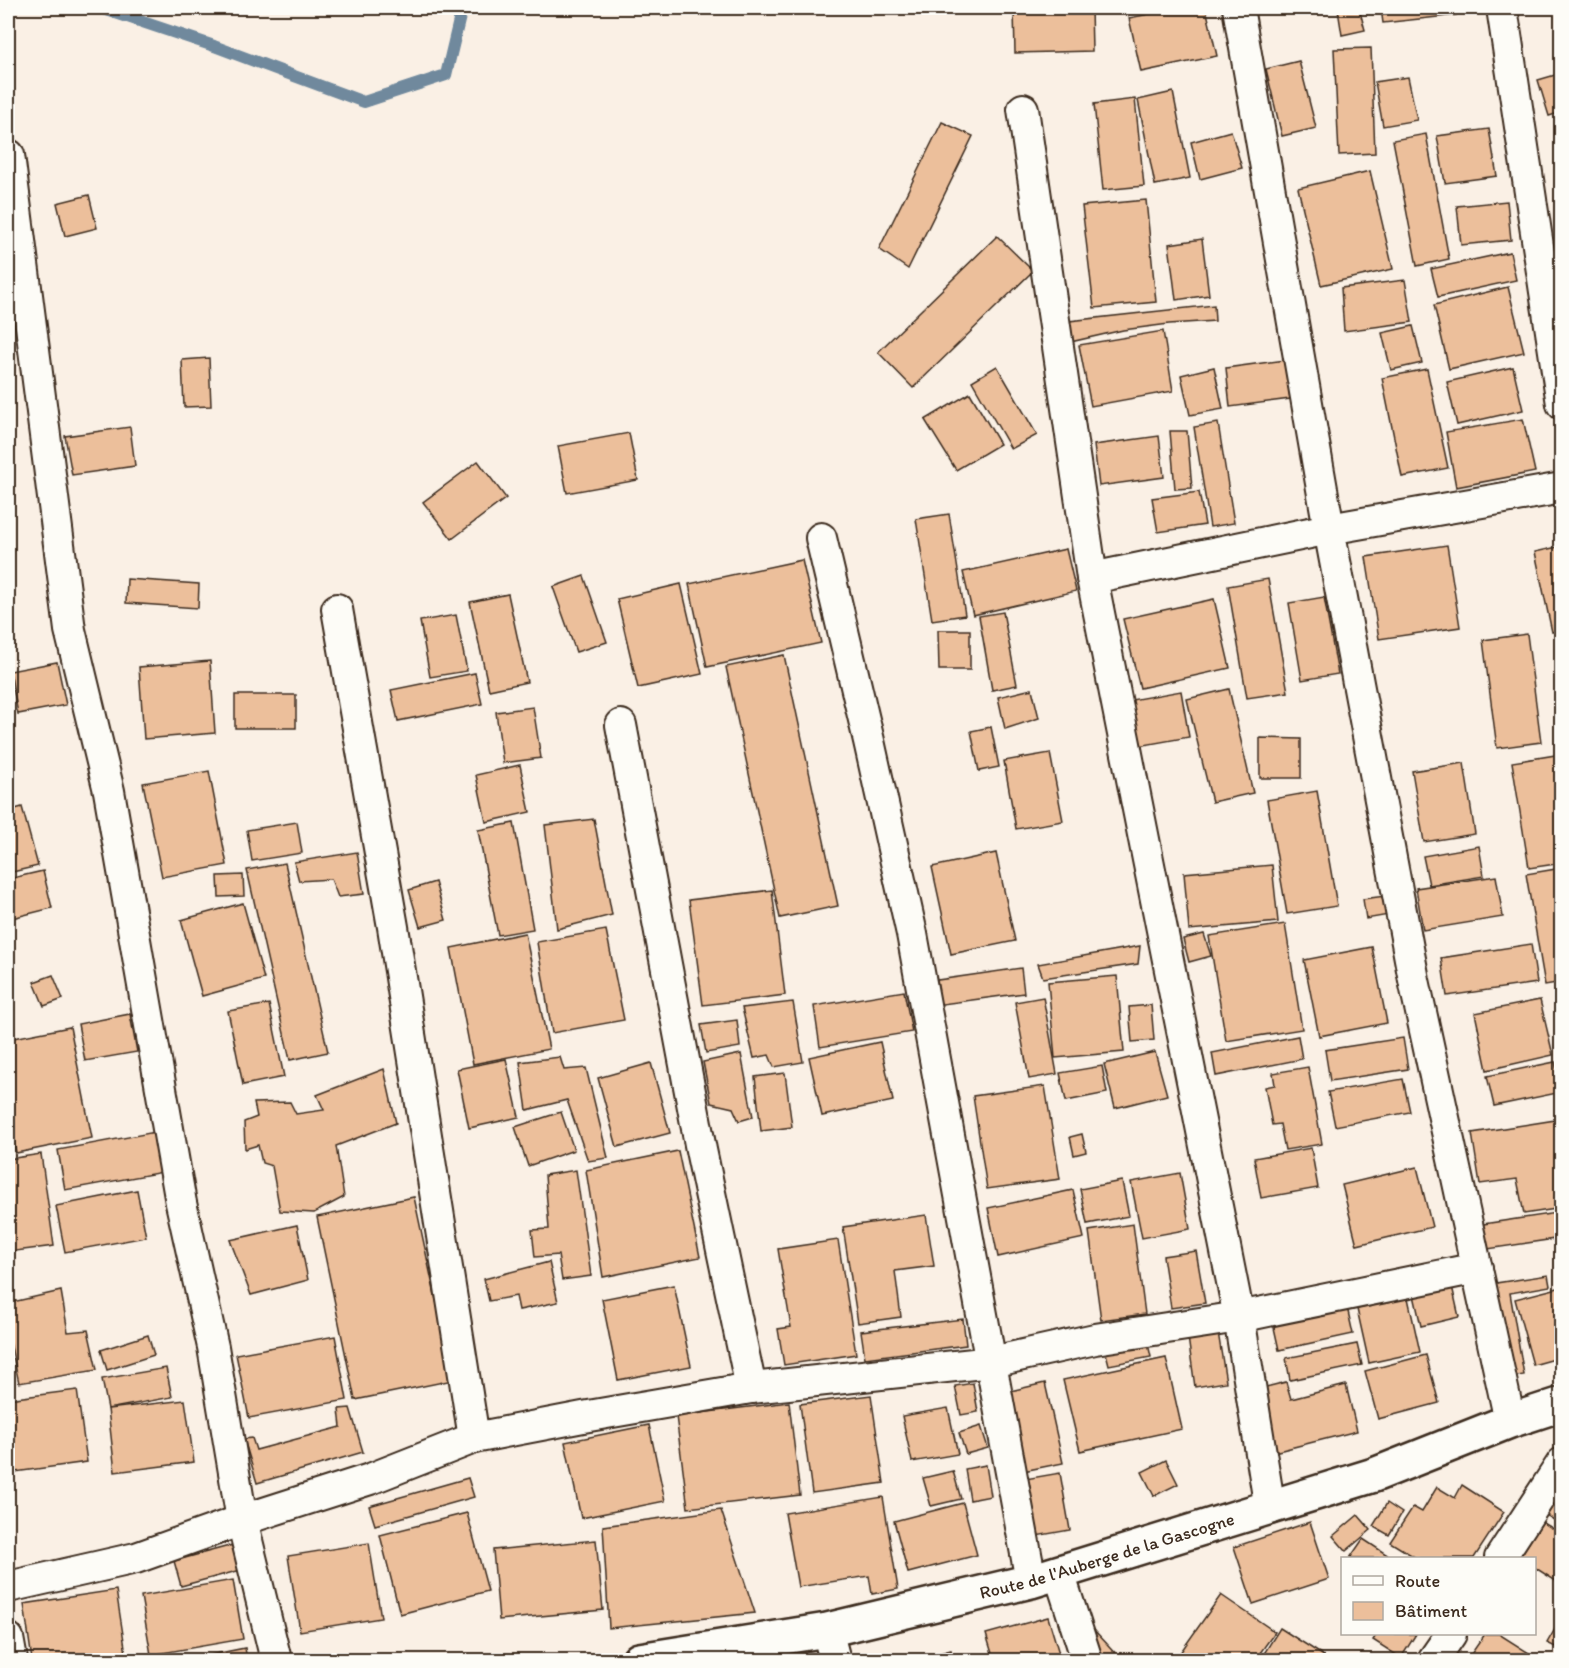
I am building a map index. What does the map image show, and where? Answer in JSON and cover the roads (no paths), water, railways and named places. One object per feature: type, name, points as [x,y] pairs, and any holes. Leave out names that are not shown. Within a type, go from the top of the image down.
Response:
[{"type":"street","points":[[1238,8],[1329,529],[1414,981],[1510,1421]]},
{"type":"street","points":[[1502,8],[1562,404]]},
{"type":"street","points":[[1023,109],[1092,578],[1239,1317],[1270,1509]]},
{"type":"street","points":[[9,155],[70,630],[109,791],[181,1203],[213,1347],[242,1520],[276,1660]]},
{"type":"street","points":[[1092,578],[1329,529],[1562,488]]},
{"type":"street","points":[[820,538],[912,934],[992,1362],[1045,1577],[1087,1660]]},
{"type":"street","points":[[338,609],[393,927],[474,1438]]},
{"type":"street","points":[[621,725],[701,1150],[751,1388]]},
{"type":"street","points":[[8,1587],[136,1558],[242,1520],[370,1479],[474,1438],[751,1388],[992,1362],[1095,1339],[1239,1317],[1477,1268]]},
{"type":"street","name":"Route de l'Auberge de la Gascogne","points":[[639,1660],[831,1645],[1374,1475],[1510,1421],[1562,1404]]},
{"type":"street","points":[[1501,1557],[1562,1463]]},
{"type":"street","points":[[1433,1660],[1450,1635]]},
{"type":"street","points":[[8,1638],[12,1660]]},
{"type":"waterway","points":[[101,8],[214,46],[364,102],[446,75],[462,8]]}]
